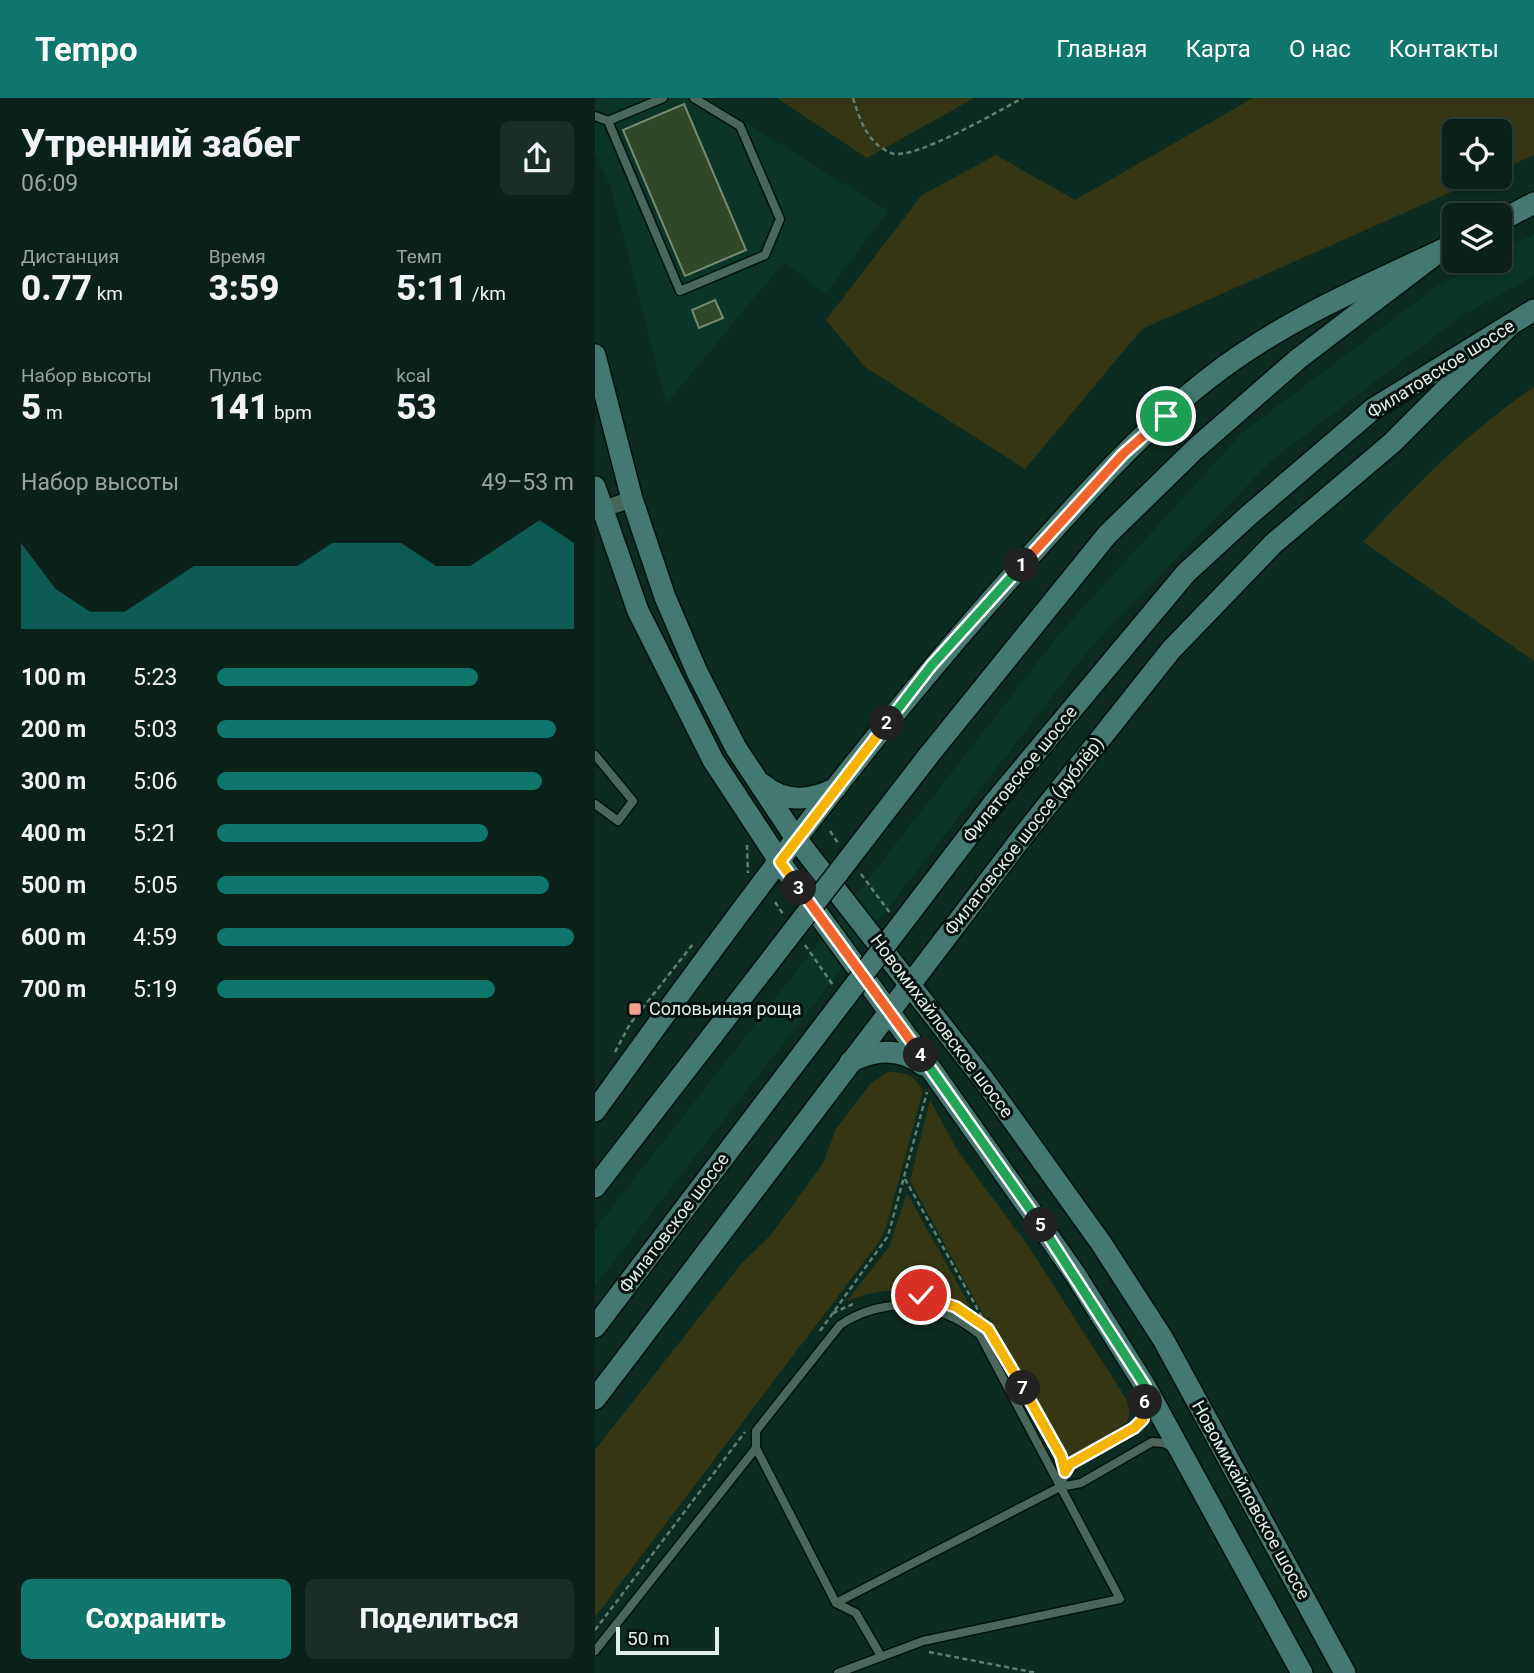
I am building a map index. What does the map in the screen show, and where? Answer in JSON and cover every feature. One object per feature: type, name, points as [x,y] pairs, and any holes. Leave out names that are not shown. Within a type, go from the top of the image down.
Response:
[{"type":"main road","points":[[1512,214],[1534,203]]},
{"type":"main road","points":[[595,1111],[780,862],[931,666],[1123,454],[1200,386],[1312,310],[1442,250]]},
{"type":"main road","points":[[595,1187],[929,755],[1107,534],[1195,449],[1298,359],[1442,252]]},
{"type":"main road","name":"Филатовское шоссе","points":[[595,1327],[993,804],[1186,573],[1373,409],[1534,310]]},
{"type":"main road","name":"Филатовское шоссе (дублёр)","points":[[595,1399],[888,1011],[1072,772],[1171,650],[1273,544],[1392,443],[1510,325]]},
{"type":"main road","name":"Новомихайловское шоссе","points":[[595,355],[632,499],[665,597],[697,672],[757,780],[797,840],[911,982],[1093,1231],[1163,1339],[1345,1673]]},
{"type":"main road","name":"Новомихайловское шоссе","points":[[595,487],[598,510],[638,611],[713,760],[780,862],[888,1011],[930,1082],[1075,1274],[1188,1461],[1302,1673]]},
{"type":"main road","points":[[757,780],[770,791],[800,799],[823,794],[838,787]]},
{"type":"main road","points":[[850,1062],[865,1054],[905,1053],[930,1082]]},
{"type":"street","points":[[598,510],[632,499]]},
{"type":"lane","points":[[595,116],[608,121],[663,98]]},
{"type":"lane","points":[[608,121],[680,291],[765,255],[780,219],[740,126],[694,98]]},
{"type":"lane","points":[[595,755],[633,801],[618,821],[595,804]]},
{"type":"lane","points":[[838,1673],[923,1641],[1120,1599],[980,1335],[963,1321],[940,1310],[913,1305],[870,1309],[840,1325],[756,1431],[756,1448],[836,1603],[856,1613],[881,1656]]},
{"type":"lane","points":[[1060,1487],[1070,1464],[1134,1428],[1143,1419],[1145,1386]]},
{"type":"lane","points":[[836,1603],[1060,1487],[1081,1483],[1153,1442],[1164,1443],[1188,1461]]},
{"type":"lane","points":[[595,1651],[756,1448]]},
{"type":"path","points":[[853,98],[864,132],[892,154],[913,154],[1023,98]]},
{"type":"path","points":[[830,831],[846,853]]},
{"type":"path","points":[[745,882],[748,844]]},
{"type":"path","points":[[854,864],[894,919]]},
{"type":"path","points":[[775,902],[790,924]]},
{"type":"path","points":[[798,935],[837,991]]},
{"type":"path","points":[[614,1054],[630,1024],[698,939]]},
{"type":"path","points":[[817,1335],[888,1236],[930,1082]]},
{"type":"path","points":[[905,1179],[988,1329],[978,1324]]},
{"type":"path","points":[[912,1294],[940,1299],[956,1307]]},
{"type":"path","points":[[833,1313],[861,1301]]},
{"type":"path","points":[[1015,1375],[1061,1456],[1065,1472]]},
{"type":"path","points":[[595,1630],[751,1424]]},
{"type":"path","points":[[925,1646],[929,1653],[1037,1673]]},
{"type":"shaded area","points":[[595,98],[706,98],[888,211],[826,294],[784,262],[666,404],[611,188],[595,153]]},
{"type":"shaded area","points":[[777,98],[974,98],[867,158]]},
{"type":"shaded area","points":[[1253,98],[1534,98],[1534,155],[1512,165],[1512,119],[1442,119],[1442,189],[1458,189],[1142,329],[1025,469],[865,367],[826,320],[922,195],[996,155],[1075,200]]},
{"type":"shaded area","points":[[1534,234],[1534,276],[1463,315],[1272,460],[1089,649],[595,1286],[595,1229],[1062,631],[1242,433],[1436,287],[1462,273],[1512,273],[1512,246]]},
{"type":"shaded area","points":[[1534,387],[1534,661],[1363,542],[1444,459],[1488,421]]},
{"type":"shaded area","points":[[888,1072],[909,1075],[923,1090],[887,1224],[879,1242],[595,1617],[595,1450],[742,1263],[770,1236],[822,1165],[836,1129],[871,1083]]},
{"type":"shaded area","points":[[930,1100],[959,1153],[1029,1247],[1130,1405],[1128,1421],[1076,1458],[1069,1459],[989,1318],[985,1318],[910,1181]]},
{"type":"shaded area","points":[[907,1193],[971,1308],[942,1295],[910,1290],[878,1292],[847,1301],[889,1247]]},
{"type":"building","points":[[684,104],[746,250],[685,276],[623,130]]},
{"type":"building","points":[[715,300],[723,318],[699,328],[692,310]]},
{"type":"place","name":"Соловьиная роща","points":[[635,1009]]},
{"type":"route","points":[[921,1295],[940,1299],[956,1307],[988,1329],[1061,1456],[1065,1472],[1070,1464],[1134,1428],[1143,1419],[1145,1386],[1075,1274],[933,1072],[780,862],[931,666],[1123,454],[1166,416]]}]
